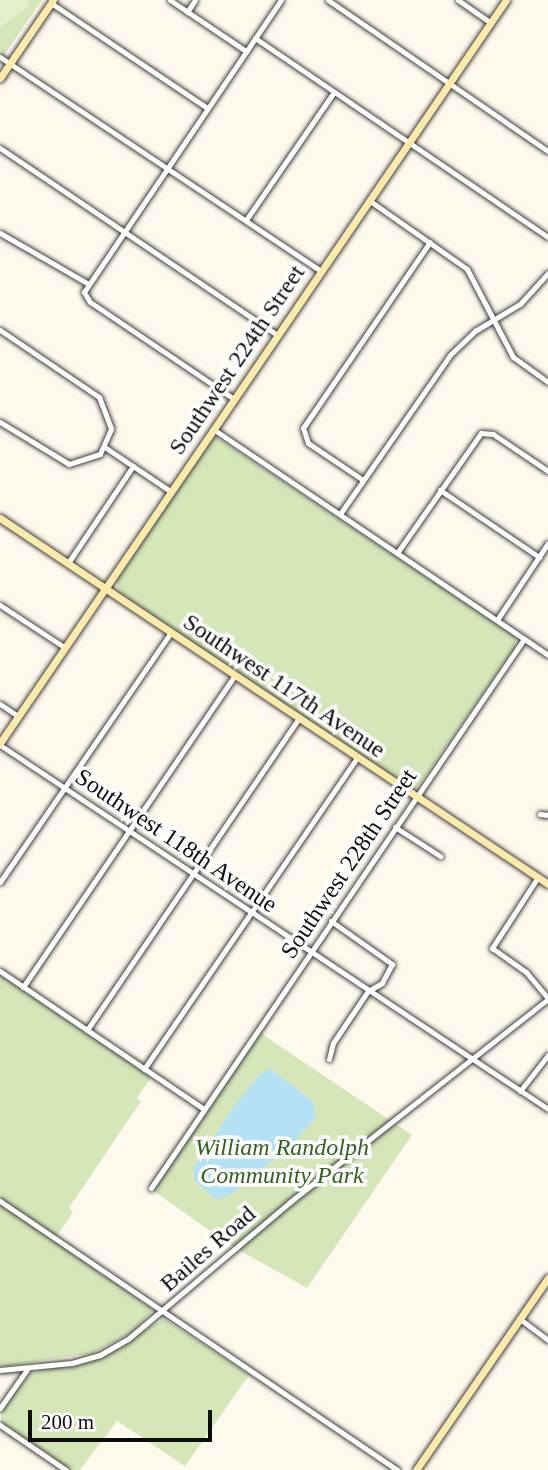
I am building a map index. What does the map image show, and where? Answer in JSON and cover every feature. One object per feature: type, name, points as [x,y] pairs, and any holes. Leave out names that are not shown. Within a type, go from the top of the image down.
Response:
[{"type":"street","points":[[170,0],[246,51]]},
{"type":"street","points":[[187,12],[195,0]]},
{"type":"street","points":[[234,399],[90,302],[85,295],[87,284],[281,0]]},
{"type":"street","points":[[328,0],[548,151]]},
{"type":"street","points":[[458,0],[491,23]]},
{"type":"street","name":"Southwest 224th Street","points":[[0,744],[506,0]]},
{"type":"street","points":[[0,78],[52,2],[207,108]]},
{"type":"street","points":[[255,38],[548,237]]},
{"type":"street","points":[[0,57],[11,61],[321,271]]},
{"type":"street","points":[[246,220],[334,92]]},
{"type":"street","points":[[0,148],[277,335]]},
{"type":"street","points":[[370,201],[467,269],[513,357],[548,382]]},
{"type":"street","points":[[0,233],[87,284]]},
{"type":"street","points":[[363,480],[310,444],[303,435],[307,420],[430,242]]},
{"type":"street","points":[[340,514],[450,355],[525,299],[548,273]]},
{"type":"street","points":[[0,330],[101,399],[111,422],[106,448],[87,462],[64,463],[0,422]]},
{"type":"street","points":[[213,429],[548,655]]},
{"type":"street","points":[[397,553],[475,438],[486,432],[548,471]]},
{"type":"street","points":[[106,448],[170,491]]},
{"type":"street","name":"Southwest 224th Street","points":[[68,564],[133,466]]},
{"type":"street","points":[[440,490],[539,557]]},
{"type":"street","name":"Southwest 117th Avenue","points":[[0,518],[548,884]]},
{"type":"street","points":[[497,620],[548,543]]},
{"type":"street","points":[[0,605],[64,647]]},
{"type":"street","points":[[0,882],[170,634]]},
{"type":"street","name":"Southwest 228th Street","points":[[151,1188],[524,639]]},
{"type":"street","points":[[23,986],[234,676]]},
{"type":"street","points":[[0,704],[18,716]]},
{"type":"street","points":[[87,1030],[299,719]]},
{"type":"street","name":"Southwest 118th Avenue","points":[[0,744],[548,1109]]},
{"type":"street","points":[[144,1069],[357,758]]},
{"type":"street","points":[[540,814],[548,815]]},
{"type":"street","points":[[395,827],[440,856]]},
{"type":"street","points":[[538,877],[492,948],[526,972],[548,998]]},
{"type":"street","points":[[329,1059],[337,1037],[368,991],[389,973],[388,961],[331,921]]},
{"type":"street","points":[[0,971],[204,1109]]},
{"type":"street","name":"Bailes Road","points":[[0,1370],[100,1355],[163,1311],[290,1202],[473,1060],[548,998]]},
{"type":"street","points":[[520,1091],[548,1055]]},
{"type":"street","points":[[0,1201],[398,1470]]},
{"type":"street","points":[[416,1470],[548,1278]]},
{"type":"street","points":[[520,1319],[548,1340]]},
{"type":"street","points":[[0,1408],[28,1367]]},
{"type":"street","points":[[0,1425],[66,1470]]},
{"type":"green space","points":[[0,0],[42,0],[0,61]]},
{"type":"green space","points":[[0,0],[27,0],[29,6],[0,27]]},
{"type":"green space","points":[[217,438],[515,636],[515,647],[417,788],[409,788],[118,592],[117,578],[128,560],[210,440]]},
{"type":"green space","points":[[0,975],[151,1077],[137,1098],[141,1101],[69,1208],[73,1212],[54,1240],[153,1310],[135,1331],[93,1353],[0,1367]]},
{"type":"green space","name":"William Randolph Community Park","points":[[259,1032],[412,1135],[307,1288],[230,1245],[151,1189]]},
{"type":"green space","points":[[164,1319],[249,1375],[185,1466],[117,1421],[80,1470],[70,1470],[1,1422],[1,1411],[31,1373],[103,1356]]},
{"type":"water","points":[[271,1069],[313,1102],[316,1118],[288,1148],[230,1195],[216,1200],[194,1180],[194,1167],[234,1106],[261,1073]]}]
